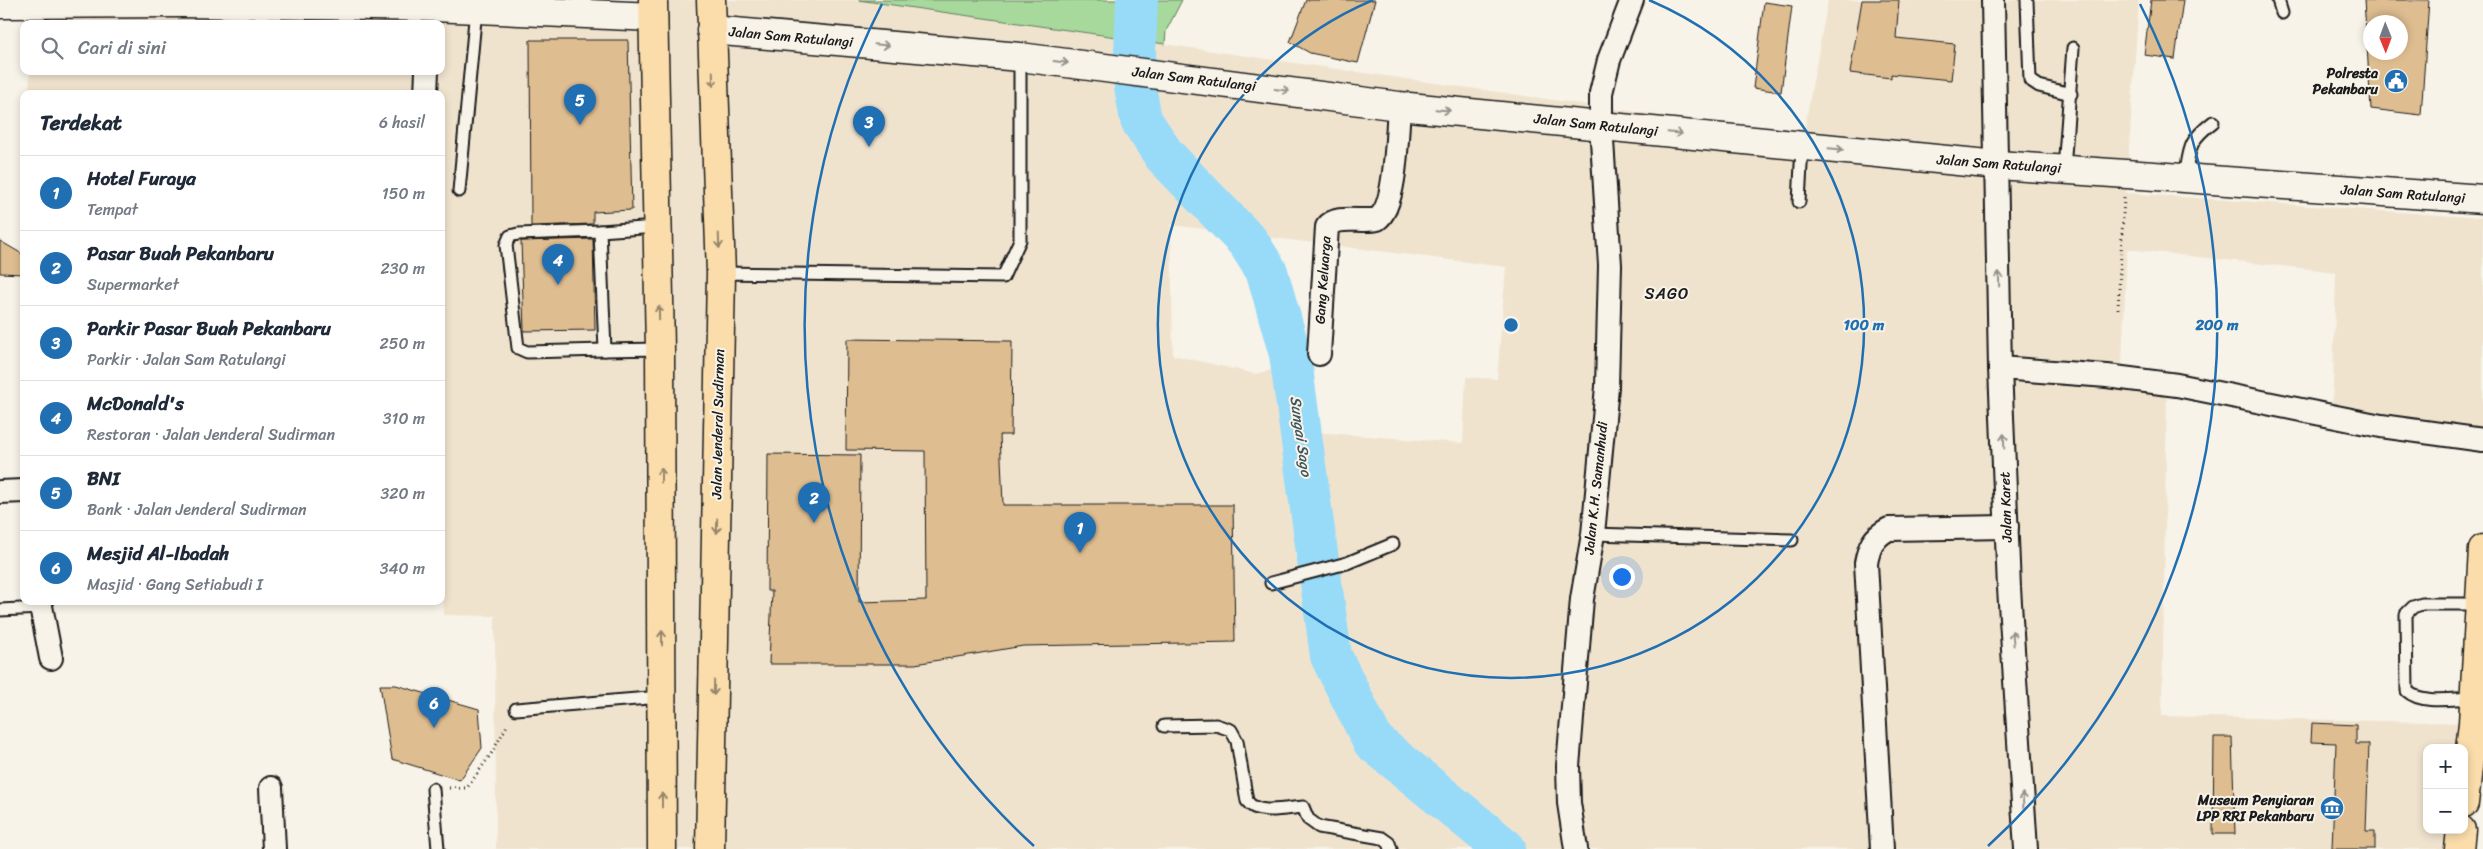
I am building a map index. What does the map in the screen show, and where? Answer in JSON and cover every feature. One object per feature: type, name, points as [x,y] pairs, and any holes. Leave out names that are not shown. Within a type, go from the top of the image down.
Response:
[{"type":"main road","name":"Jalan Jenderal Sudirman","points":[[712,0],[711,30],[721,273],[712,845]]},
{"type":"main road","points":[[0,4],[181,2],[432,15],[476,9],[529,6],[653,8],[660,349],[663,696],[662,849]]},
{"type":"main road","name":"Jalan Sam Ratulangi","points":[[711,30],[1020,57],[1399,106],[1998,165],[2483,199]]},
{"type":"main road","points":[[2465,789],[2474,698],[2483,549]]},
{"type":"main road","points":[[2459,849],[2461,834]]},
{"type":"street","name":"Jalan K.H. Samanhudi","points":[[1576,849],[1569,803],[1568,766],[1582,599],[1593,534],[1607,387],[1610,265],[1601,125],[1601,93],[1609,60],[1632,0]]},
{"type":"street","name":"Jalan Karet","points":[[1993,0],[1998,165],[2000,368],[2009,588],[2026,849]]},
{"type":"street","points":[[426,90],[428,75]]},
{"type":"street","name":"Gang Keluarga","points":[[1319,354],[1327,227],[1334,222],[1377,219],[1385,213],[1393,172],[1399,106]]},
{"type":"street","points":[[2000,368],[2107,376],[2177,385],[2372,424],[2483,440]]},
{"type":"street","points":[[0,492],[20,491]]},
{"type":"street","points":[[1882,849],[1866,563],[1871,544],[1876,537],[1889,529],[2007,527]]},
{"type":"street","points":[[41,605],[51,658]]},
{"type":"street","points":[[271,788],[274,849]]},
{"type":"lane","points":[[2278,0],[2282,13]]},
{"type":"lane","points":[[2027,2],[2030,80],[2039,86],[2071,94]]},
{"type":"lane","points":[[459,191],[476,9]]},
{"type":"lane","points":[[2064,169],[2074,48]]},
{"type":"lane","points":[[721,273],[1003,277],[1020,240],[1020,57]]},
{"type":"lane","points":[[2185,179],[2190,145],[2200,132],[2213,122]]},
{"type":"lane","points":[[1799,202],[1802,146]]},
{"type":"lane","points":[[657,227],[518,234],[510,236],[506,245],[518,348],[527,352],[660,349]]},
{"type":"lane","points":[[600,231],[604,350]]},
{"type":"lane","points":[[1593,534],[1792,540]]},
{"type":"lane","points":[[1271,583],[1347,563],[1393,544]]},
{"type":"lane","points":[[2474,698],[2427,698],[2412,695],[2407,691],[2406,614],[2413,606],[2422,604],[2480,604]]},
{"type":"lane","points":[[0,610],[41,605]]},
{"type":"lane","points":[[516,709],[663,696]]},
{"type":"lane","points":[[1164,726],[1216,725],[1230,730],[1237,741],[1247,801],[1252,806],[1270,810],[1303,807],[1308,819],[1320,828],[1382,838],[1389,843],[1391,849]]},
{"type":"lane","points":[[433,789],[438,849]]},
{"type":"path","points":[[2118,309],[2126,175]]},
{"type":"path","points":[[433,789],[467,788],[491,754],[516,709]]},
{"type":"shaded area","points":[[0,0],[858,0],[1803,136],[1828,0],[2139,0],[2126,193],[2483,218],[2483,448],[2332,421],[2336,272],[2127,249],[2121,384],[2167,393],[2162,716],[2473,723],[2465,744],[2423,744],[2423,834],[2461,834],[2459,849],[496,849],[495,616],[444,615],[445,90],[29,90],[30,75],[445,75],[445,20],[31,20],[32,5]],"holes":[[[1171,225],[1506,267],[1497,379],[1466,377],[1463,443],[1313,432],[1302,362],[1256,374],[1173,355]]]},
{"type":"green space","points":[[858,0],[1182,0],[1166,31],[1165,44]]},
{"type":"building","points":[[1306,0],[1375,0],[1358,63],[1310,53],[1290,42]]},
{"type":"building","points":[[1862,0],[1899,0],[1896,38],[1955,44],[1951,80],[1891,74],[1891,78],[1850,73]]},
{"type":"building","points":[[2151,0],[2183,0],[2175,59],[2144,55]]},
{"type":"building","name":"Polresta Pekanbaru","points":[[2364,0],[2429,0],[2421,115],[2371,109],[2368,60],[2408,60],[2408,15],[2365,15]]},
{"type":"building","points":[[1764,2],[1792,6],[1781,92],[1753,88]]},
{"type":"building","points":[[530,40],[628,40],[632,210],[593,212],[593,224],[531,226]]},
{"type":"building","points":[[593,239],[595,330],[524,331],[521,241]]},
{"type":"building","points":[[0,241],[20,253],[20,274],[0,273]]},
{"type":"building","points":[[847,339],[1012,341],[1011,435],[1000,435],[1003,505],[1233,505],[1235,642],[1023,646],[915,664],[769,664],[772,591],[767,591],[768,454],[860,455],[859,602],[926,600],[925,451],[846,450]]},
{"type":"building","points":[[380,685],[396,685],[479,709],[482,748],[460,780],[392,759]]},
{"type":"building","points":[[2312,723],[2356,725],[2356,744],[2369,744],[2366,831],[2375,831],[2375,849],[2332,849],[2336,743],[2311,742]]},
{"type":"building","points":[[2214,737],[2232,737],[2235,834],[2213,834]]},
{"type":"waterway","name":"Sungai Sago","points":[[1137,0],[1134,81],[1141,120],[1164,155],[1248,242],[1267,272],[1290,354],[1331,656],[1373,741],[1505,849]]},
{"type":"place","name":"Polresta Pekanbaru","points":[[2396,81]]},
{"type":"place","name":"BNI","points":[[580,125]]},
{"type":"place","name":"Parkir Pasar Buah Pekanbaru","points":[[869,147]]},
{"type":"place","name":"McDonald's","points":[[558,285]]},
{"type":"place","name":"Pasar Buah Pekanbaru","points":[[814,523]]},
{"type":"place","name":"Hotel Furaya","points":[[1080,553]]},
{"type":"place","name":"Mesjid Al-Ibadah","points":[[434,728]]},
{"type":"place","name":"Museum Penyiaran LPP RRI Pekanbaru","points":[[2332,808]]},
{"type":"district","name":"SAGO","points":[[1667,293]]}]
